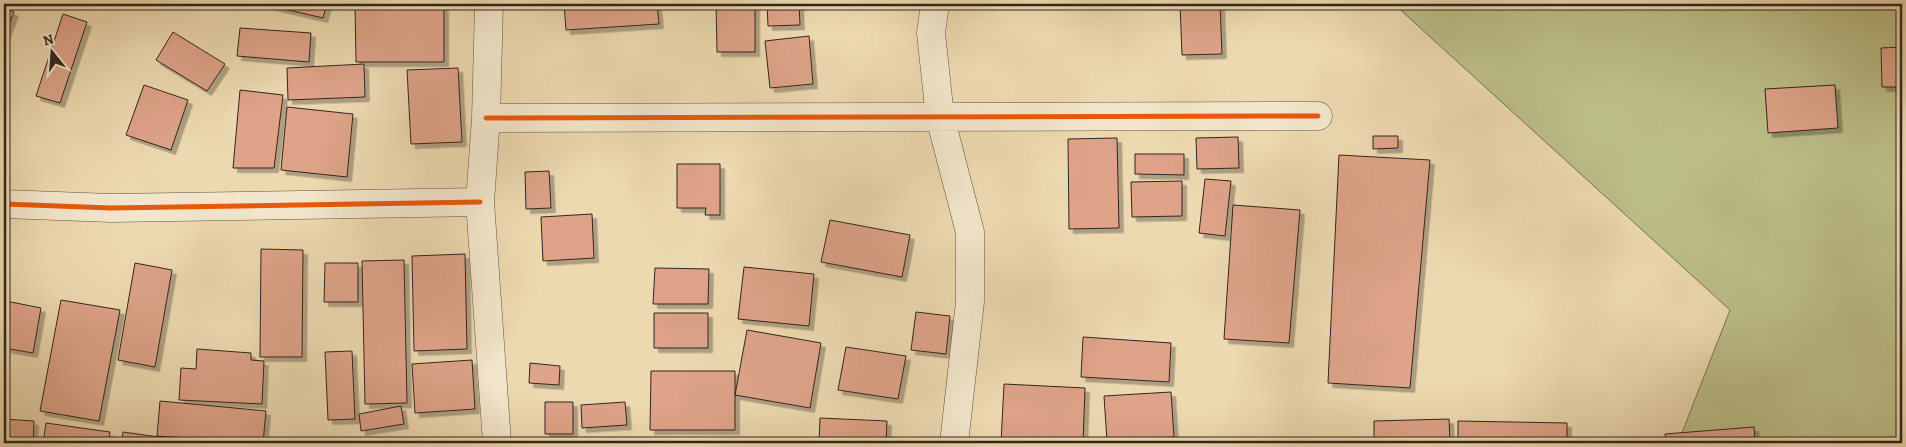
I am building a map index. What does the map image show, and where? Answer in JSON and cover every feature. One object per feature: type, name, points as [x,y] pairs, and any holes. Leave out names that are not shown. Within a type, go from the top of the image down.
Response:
[{"type":"street","points":[[489,4],[486,118],[480,202],[497,443]]},
{"type":"street","points":[[935,4],[931,33],[940,117],[970,232],[970,302],[954,443]]},
{"type":"street","points":[[486,118],[1318,116]]},
{"type":"street","points":[[4,204],[111,208],[480,202]]},
{"type":"green space","points":[[1394,4],[1902,4],[1902,443],[1678,443],[1730,310]]},
{"type":"building","points":[[263,4],[327,4],[323,18]]},
{"type":"building","points":[[355,4],[444,4],[444,62],[356,62]]},
{"type":"building","points":[[564,4],[657,4],[659,24],[566,30]]},
{"type":"building","points":[[716,4],[755,4],[755,52],[717,52]]},
{"type":"building","points":[[767,4],[799,4],[800,25],[768,26]]},
{"type":"building","points":[[1180,4],[1220,4],[1222,54],[1182,55]]},
{"type":"building","points":[[4,8],[14,12],[4,38]]},
{"type":"building","points":[[63,14],[87,22],[60,103],[36,96]]},
{"type":"building","points":[[240,28],[311,33],[309,62],[237,56]]},
{"type":"building","points":[[173,32],[225,64],[207,91],[156,60]]},
{"type":"building","points":[[809,36],[813,84],[770,88],[765,41]]},
{"type":"building","points":[[1902,47],[1902,87],[1882,87],[1881,48]]},
{"type":"building","points":[[364,64],[365,97],[288,100],[287,68]]},
{"type":"building","points":[[458,68],[462,142],[411,144],[407,70]]},
{"type":"building","points":[[144,85],[188,100],[171,150],[126,135]]},
{"type":"building","points":[[1835,85],[1838,128],[1768,133],[1765,89]]},
{"type":"building","points":[[240,90],[283,95],[274,168],[233,168]]},
{"type":"building","points":[[287,107],[353,114],[347,177],[281,170]]},
{"type":"building","points":[[1373,136],[1398,136],[1398,148],[1373,149]]},
{"type":"building","points":[[1238,137],[1239,168],[1197,169],[1196,138]]},
{"type":"building","points":[[1117,138],[1119,228],[1069,229],[1068,139]]},
{"type":"building","points":[[1135,154],[1184,154],[1184,175],[1135,174]]},
{"type":"building","points":[[1339,155],[1430,160],[1410,388],[1328,383]]},
{"type":"building","points":[[677,164],[720,164],[720,215],[705,215],[706,208],[677,208]]},
{"type":"building","points":[[549,171],[551,208],[526,209],[525,172]]},
{"type":"building","points":[[1205,179],[1231,181],[1225,236],[1199,233]]},
{"type":"building","points":[[1182,181],[1182,216],[1132,217],[1131,182]]},
{"type":"building","points":[[1233,205],[1300,210],[1289,343],[1224,339]]},
{"type":"building","points":[[592,214],[594,258],[543,261],[541,217]]},
{"type":"building","points":[[830,220],[910,235],[902,277],[821,262]]},
{"type":"building","points":[[261,249],[303,250],[302,357],[260,357]]},
{"type":"building","points":[[465,254],[467,349],[414,351],[412,256]]},
{"type":"building","points":[[404,260],[407,403],[365,404],[362,261]]},
{"type":"building","points":[[135,263],[172,270],[155,367],[118,360]]},
{"type":"building","points":[[325,263],[358,263],[358,302],[324,302]]},
{"type":"building","points":[[744,267],[814,274],[809,326],[738,319]]},
{"type":"building","points":[[655,268],[709,269],[708,304],[653,304]]},
{"type":"building","points":[[61,300],[120,310],[99,421],[40,411]]},
{"type":"building","points":[[6,301],[41,308],[33,353],[4,348]]},
{"type":"building","points":[[916,312],[950,316],[946,354],[911,350]]},
{"type":"building","points":[[654,313],[708,313],[708,348],[654,348]]},
{"type":"building","points":[[747,330],[821,343],[810,408],[735,395]]},
{"type":"building","points":[[1083,337],[1171,343],[1169,382],[1081,377]]},
{"type":"building","points":[[846,347],[906,356],[898,399],[838,390]]},
{"type":"building","points":[[197,349],[251,353],[251,360],[264,361],[262,404],[179,400],[181,368],[196,369]]},
{"type":"building","points":[[352,351],[355,419],[328,420],[325,352]]},
{"type":"building","points":[[472,360],[475,409],[415,413],[412,364]]},
{"type":"building","points":[[530,363],[560,366],[559,385],[529,383]]},
{"type":"building","points":[[651,371],[735,371],[735,430],[650,430]]},
{"type":"building","points":[[1004,384],[1085,388],[1083,443],[1001,443]]},
{"type":"building","points":[[1171,392],[1174,437],[1107,441],[1104,396]]},
{"type":"building","points":[[160,401],[266,411],[263,443],[157,436]]},
{"type":"building","points":[[545,402],[573,402],[573,434],[545,434]]},
{"type":"building","points":[[625,402],[627,425],[582,428],[581,405]]},
{"type":"building","points":[[401,406],[404,424],[361,431],[359,414]]},
{"type":"building","points":[[820,418],[887,421],[886,443],[819,443]]},
{"type":"building","points":[[4,419],[34,421],[33,443],[4,443]]},
{"type":"building","points":[[1449,419],[1450,443],[1374,443],[1374,421]]},
{"type":"building","points":[[1458,421],[1567,423],[1567,443],[1458,443]]},
{"type":"building","points":[[46,423],[110,432],[108,443],[43,443]]},
{"type":"building","points":[[1754,427],[1755,443],[1666,443],[1665,434]]},
{"type":"building","points":[[123,432],[202,443],[121,443]]},
{"type":"building","points":[[619,439],[688,439],[688,443],[619,443]]},
{"type":"building","points":[[728,442],[728,443],[692,443]]},
{"type":"cycle path","points":[[486,118],[1318,116]]},
{"type":"cycle path","points":[[4,204],[111,208],[480,202]]}]
